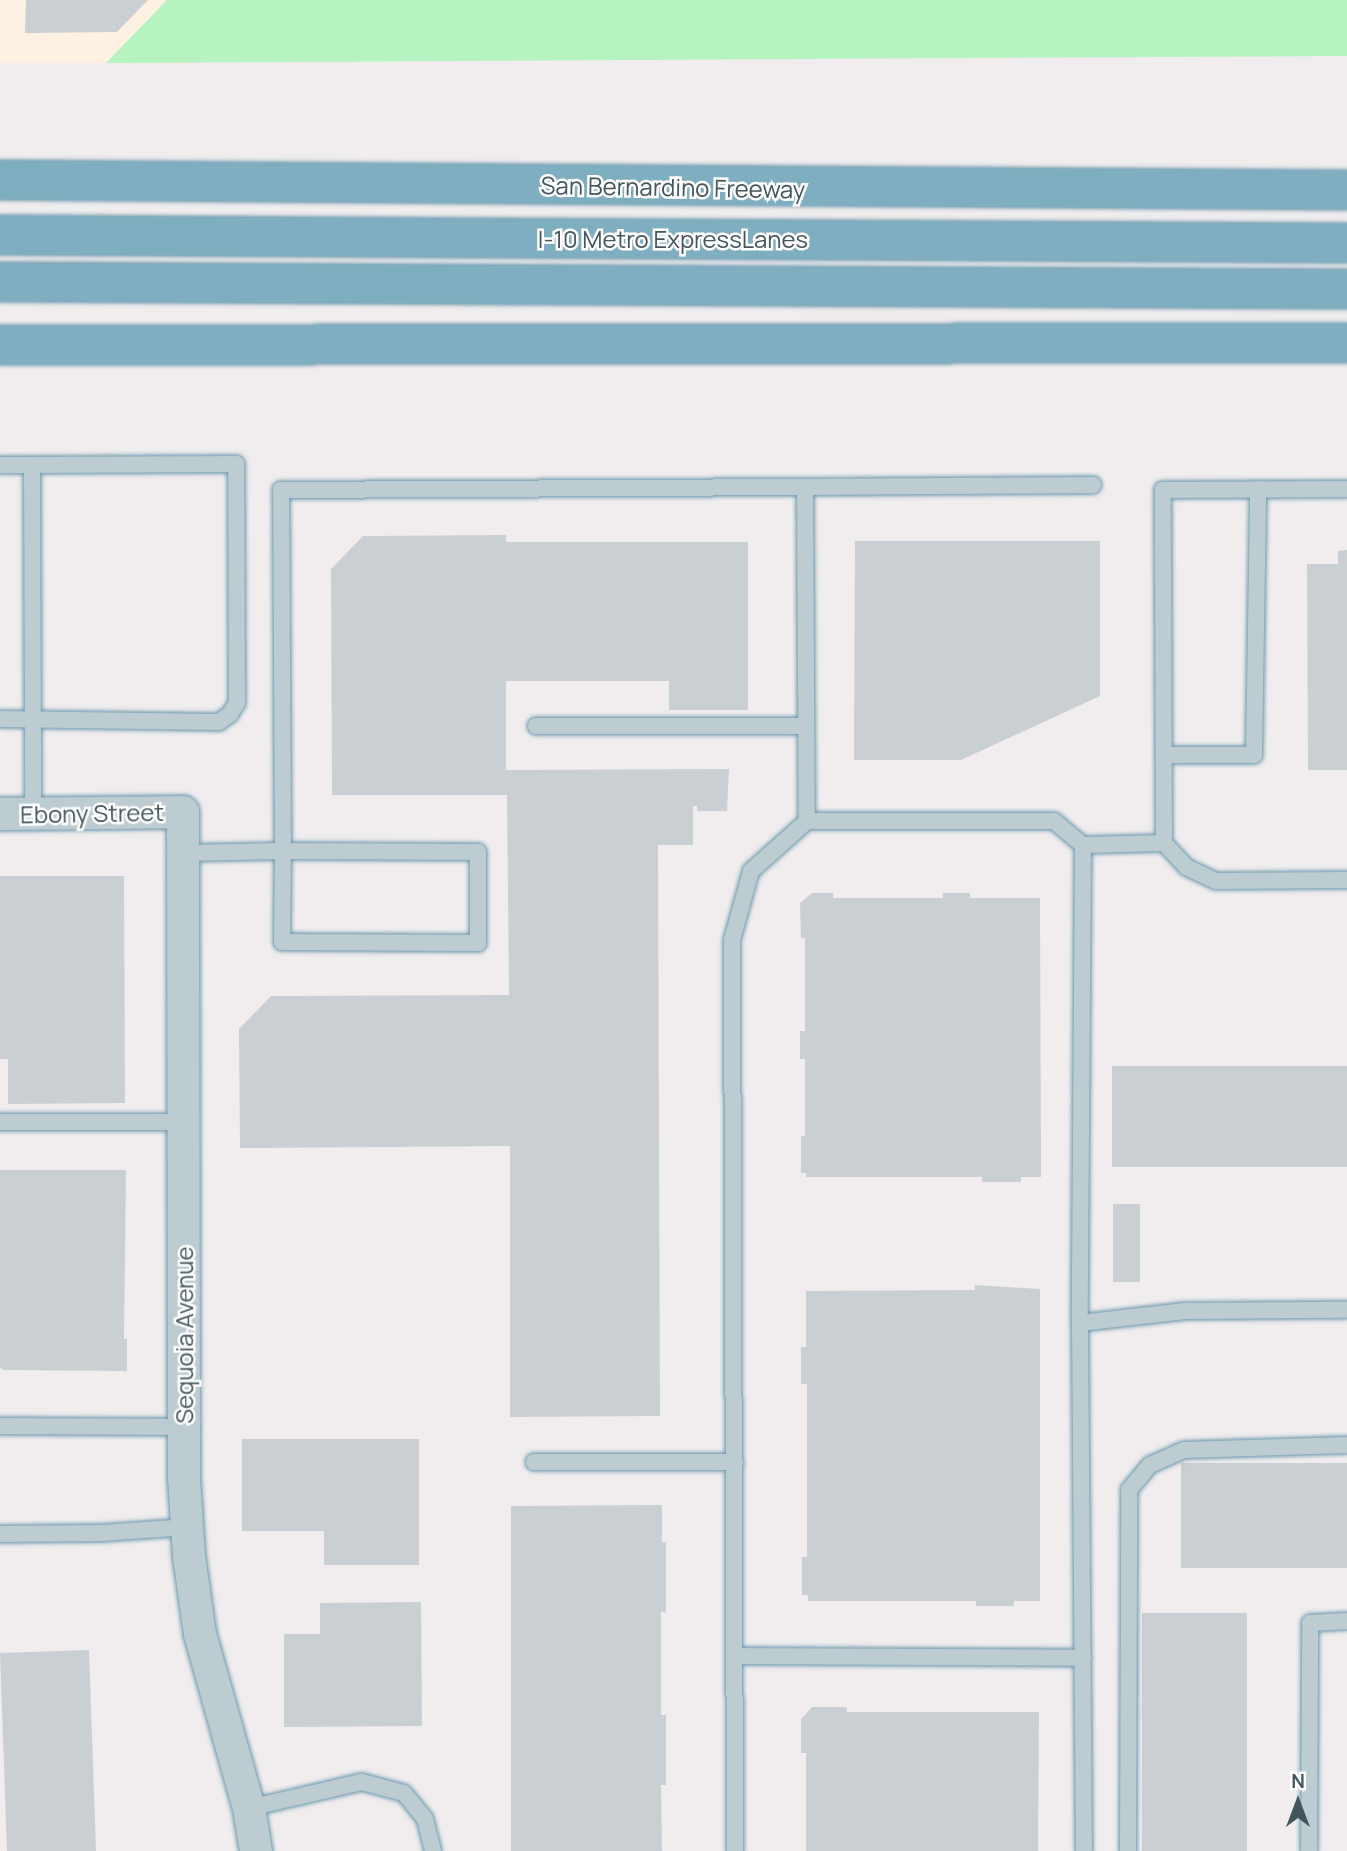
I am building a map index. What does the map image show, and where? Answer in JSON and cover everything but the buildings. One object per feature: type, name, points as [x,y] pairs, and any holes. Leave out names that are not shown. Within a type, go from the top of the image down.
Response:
[{"type":"highway","name":"San Bernardino Freeway","points":[[0,180],[1347,190]]},
{"type":"highway","name":"I-10 Metro ExpressLanes","points":[[0,235],[1347,243]]},
{"type":"highway","name":"I-10 Metro ExpressLanes","points":[[0,282],[1347,289]]},
{"type":"highway","points":[[0,345],[1347,343]]},
{"type":"street","name":"Ebony Street","points":[[0,814],[183,812]]},
{"type":"street","name":"Sequoia Avenue","points":[[183,812],[184,1427],[188,1527],[200,1634],[249,1808],[256,1851]]},
{"type":"lane","points":[[0,465],[236,464],[237,690],[237,703],[230,714],[219,722],[0,719]]},
{"type":"lane","points":[[32,465],[33,813]]},
{"type":"lane","points":[[183,853],[283,851],[478,852],[478,943],[282,942],[283,851],[281,490],[1093,485]]},
{"type":"lane","points":[[804,487],[807,821]]},
{"type":"lane","points":[[1165,755],[1254,755],[1258,489]]},
{"type":"lane","points":[[1347,489],[1163,491],[1164,843],[1186,867],[1216,881],[1347,880]]},
{"type":"lane","points":[[536,726],[805,726]]},
{"type":"lane","points":[[735,1851],[733,940],[751,871],[807,821],[1054,821],[1083,845],[1164,843]]},
{"type":"lane","points":[[1083,845],[1080,1323],[1084,1851]]},
{"type":"lane","points":[[0,1122],[184,1122]]},
{"type":"lane","points":[[1080,1323],[1185,1311],[1347,1310]]},
{"type":"lane","points":[[0,1426],[184,1427]]},
{"type":"lane","points":[[1128,1851],[1129,1490],[1150,1465],[1184,1450],[1347,1445]]},
{"type":"lane","points":[[534,1462],[735,1462]]},
{"type":"lane","points":[[0,1535],[102,1533],[188,1527]]},
{"type":"lane","points":[[1309,1851],[1310,1623],[1347,1621]]},
{"type":"lane","points":[[735,1657],[1083,1658]]},
{"type":"lane","points":[[249,1808],[362,1782],[404,1793],[425,1819],[433,1851]]},
{"type":"shaded area","points":[[0,0],[167,0],[106,63],[0,63]]},
{"type":"green space","points":[[167,0],[1347,0],[1347,56],[106,63]]}]
